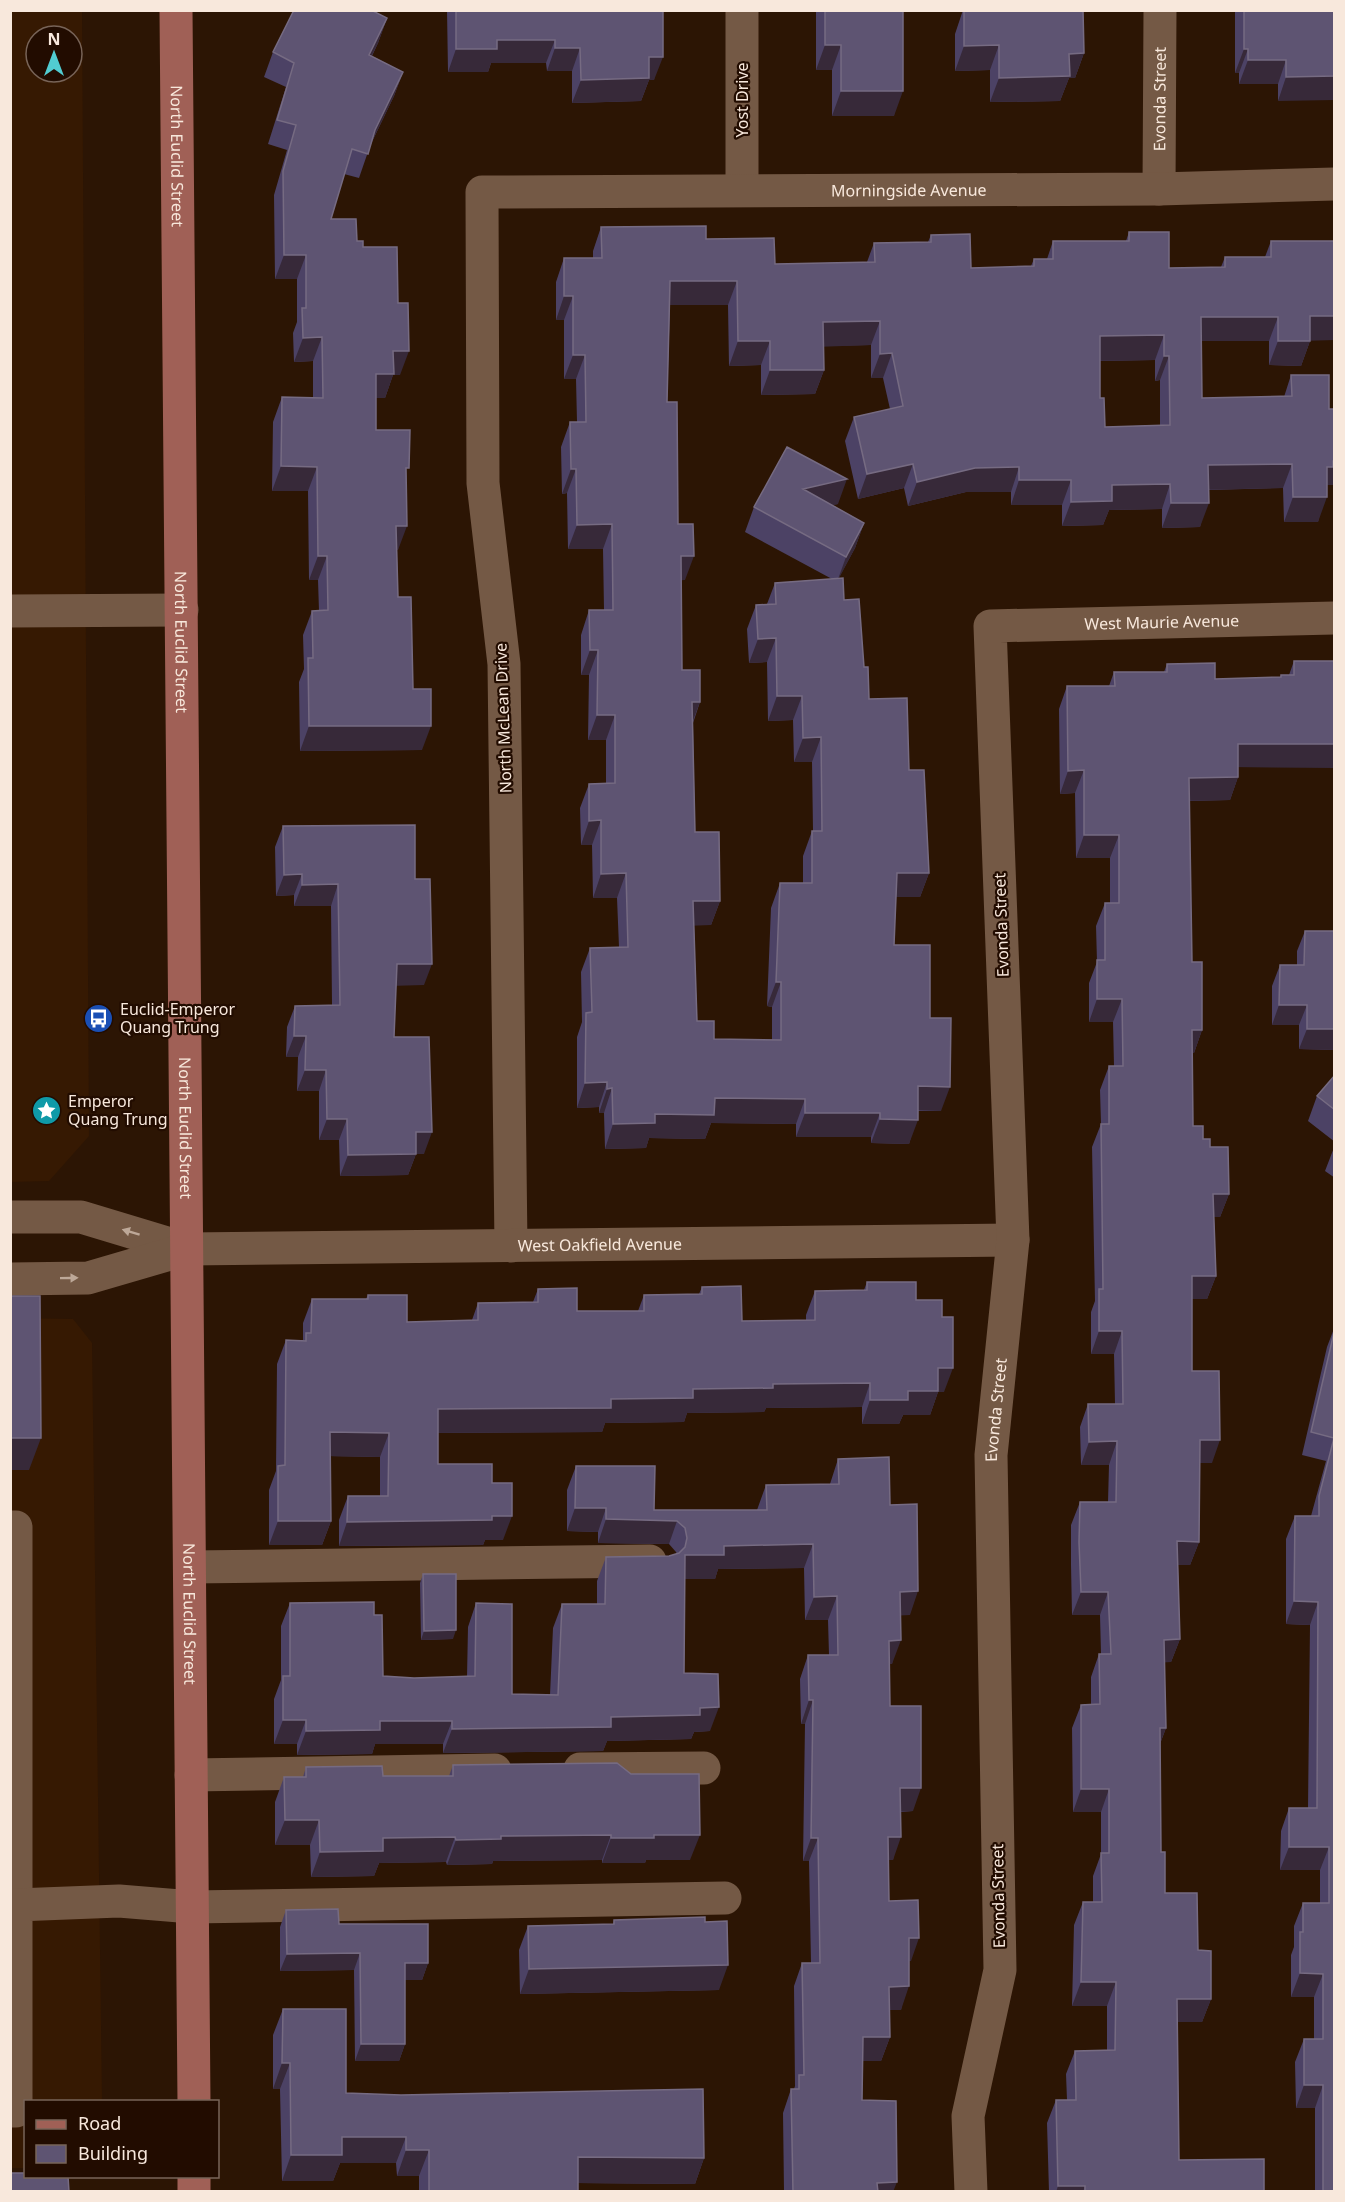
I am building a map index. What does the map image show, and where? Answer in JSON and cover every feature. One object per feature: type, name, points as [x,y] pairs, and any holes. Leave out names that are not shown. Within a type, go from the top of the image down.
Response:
[{"type":"main road","name":"North Euclid Street","points":[[176,10],[194,2100]]},
{"type":"street","name":"Yost Drive","points":[[742,10],[742,190]]},
{"type":"street","name":"Evonda Street","points":[[1159,189],[1160,10]]},
{"type":"street","name":"Morningside Avenue","points":[[482,192],[1159,189],[1335,184]]},
{"type":"street","name":"North McLean Drive","points":[[482,192],[483,483],[504,664],[511,1246]]},
{"type":"street","points":[[10,611],[182,610]]},
{"type":"street","name":"West Maurie Avenue","points":[[990,626],[1335,618]]},
{"type":"street","name":"Evonda Street","points":[[971,2192],[968,2115],[1000,1970],[991,1455],[1013,1240],[990,626]]},
{"type":"street","points":[[10,1216],[81,1217],[187,1249]]},
{"type":"street","name":"West Oakfield Avenue","points":[[187,1249],[1013,1240]]},
{"type":"street","points":[[10,1279],[88,1278],[187,1249]]},
{"type":"street","points":[[10,1527],[16,1527],[13,1647],[16,2111],[10,2111]]},
{"type":"street","points":[[189,1567],[660,1561]]},
{"type":"street","points":[[191,1775],[704,1768]]},
{"type":"street","points":[[13,1905],[119,1901],[192,1907],[725,1898]]},
{"type":"shaded area","points":[[10,11],[82,11],[82,24],[24,24],[24,84],[82,84],[89,1136],[49,1181],[10,1182]]},
{"type":"shaded area","points":[[11,1318],[73,1319],[92,1343],[102,2100],[24,2100],[24,2168],[11,2168]]},
{"type":"building","points":[[294,10],[371,10],[387,18],[369,55],[403,72],[375,130],[368,154],[352,149],[331,219],[356,219],[357,241],[363,241],[363,247],[397,247],[398,303],[408,303],[409,351],[393,351],[394,374],[376,374],[376,430],[410,430],[409,468],[406,468],[407,526],[396,526],[398,597],[411,597],[413,689],[431,689],[431,726],[309,726],[308,658],[313,658],[312,611],[328,610],[327,556],[318,556],[317,467],[281,466],[282,397],[323,398],[322,337],[303,338],[302,308],[306,308],[306,255],[284,255],[283,171],[296,125],[277,120],[294,63],[273,52]]},
{"type":"building","points":[[456,10],[663,10],[663,57],[649,57],[649,78],[581,80],[580,48],[555,48],[555,40],[497,40],[497,49],[456,49]]},
{"type":"building","points":[[825,10],[903,10],[903,91],[841,91],[841,45],[825,45]]},
{"type":"building","points":[[964,10],[1083,10],[1084,53],[1069,54],[1070,76],[999,78],[999,45],[964,46]]},
{"type":"building","points":[[1244,10],[1335,10],[1335,76],[1286,77],[1286,60],[1248,60],[1248,49],[1244,49]]},
{"type":"building","points":[[706,226],[706,239],[774,238],[775,264],[875,262],[874,243],[931,242],[931,235],[970,234],[971,268],[1034,266],[1034,259],[1053,259],[1053,241],[1129,241],[1129,232],[1169,232],[1169,268],[1225,267],[1225,257],[1271,257],[1271,241],[1335,241],[1335,316],[1310,316],[1310,341],[1278,341],[1278,317],[1201,317],[1202,398],[1292,396],[1291,375],[1329,375],[1329,409],[1335,409],[1335,461],[1333,461],[1333,467],[1327,467],[1327,497],[1293,497],[1292,464],[1208,465],[1209,503],[1171,503],[1170,484],[1112,485],[1112,501],[1071,502],[1071,480],[1019,480],[1019,467],[975,468],[917,482],[913,464],[867,474],[854,417],[903,406],[892,353],[880,354],[880,321],[823,322],[824,370],[770,370],[770,341],[738,341],[737,281],[670,281],[667,402],[677,402],[678,524],[693,524],[694,556],[681,556],[682,670],[700,670],[700,702],[692,702],[695,832],[719,832],[720,901],[693,901],[697,1021],[714,1021],[714,1039],[781,1040],[781,982],[776,982],[780,883],[812,883],[812,831],[822,831],[821,737],[803,738],[802,696],[777,696],[776,638],[758,639],[756,605],[776,604],[775,583],[843,578],[844,600],[859,599],[864,667],[868,667],[869,699],[907,698],[909,770],[924,770],[929,873],[897,873],[894,945],[930,945],[930,1018],[951,1018],[950,1087],[918,1086],[918,1120],[880,1119],[880,1113],[805,1113],[805,1099],[715,1098],[714,1115],[655,1114],[655,1123],[613,1124],[612,1088],[607,1089],[607,1082],[585,1083],[586,1013],[592,1012],[590,948],[628,947],[626,873],[601,874],[601,820],[589,821],[589,784],[615,783],[615,715],[597,715],[598,650],[590,650],[589,610],[613,610],[612,524],[577,525],[576,469],[571,469],[570,422],[586,422],[585,355],[573,355],[573,296],[564,296],[564,258],[602,258],[601,227]],"holes":[[[1164,335],[1164,356],[1169,356],[1170,425],[1105,427],[1104,398],[1100,398],[1100,336]]]},
{"type":"building","points":[[787,447],[847,479],[803,489],[864,523],[846,557],[754,507]]},
{"type":"building","points":[[1294,661],[1334,661],[1335,744],[1238,744],[1238,777],[1189,778],[1192,962],[1202,962],[1202,1030],[1192,1030],[1193,1126],[1203,1126],[1203,1139],[1210,1139],[1210,1147],[1228,1147],[1229,1194],[1213,1194],[1216,1276],[1192,1276],[1192,1371],[1219,1371],[1220,1440],[1200,1440],[1199,1542],[1177,1541],[1180,1639],[1164,1640],[1166,1728],[1160,1728],[1161,1852],[1165,1852],[1165,1893],[1197,1893],[1198,1950],[1211,1951],[1211,1999],[1177,1999],[1179,2160],[1264,2159],[1264,2192],[1085,2192],[1085,2186],[1058,2186],[1056,2100],[1076,2100],[1075,2051],[1115,2050],[1116,1982],[1081,1982],[1083,1902],[1102,1902],[1101,1853],[1109,1853],[1109,1789],[1081,1789],[1081,1705],[1100,1704],[1099,1654],[1111,1654],[1108,1592],[1081,1592],[1079,1542],[1080,1502],[1116,1502],[1117,1441],[1089,1442],[1088,1404],[1123,1404],[1122,1331],[1099,1331],[1099,1289],[1103,1289],[1101,1124],[1109,1124],[1109,1066],[1123,1066],[1122,999],[1097,999],[1097,960],[1105,960],[1105,903],[1119,903],[1119,835],[1084,835],[1084,770],[1068,771],[1067,686],[1115,686],[1114,672],[1167,672],[1167,664],[1215,663],[1215,679],[1281,677],[1281,675],[1294,675]]},
{"type":"building","points":[[415,825],[415,879],[430,879],[432,964],[397,964],[394,1037],[429,1037],[432,1132],[416,1132],[416,1154],[348,1155],[347,1119],[327,1119],[326,1070],[305,1070],[306,1036],[294,1036],[295,1006],[340,1005],[338,884],[302,885],[302,874],[284,875],[283,826]]},
{"type":"building","points":[[1305,931],[1335,931],[1335,1029],[1307,1029],[1307,1005],[1279,1005],[1280,965],[1304,965]]},
{"type":"building","points":[[1335,1075],[1335,1110],[1317,1096]]},
{"type":"building","points":[[867,1282],[916,1282],[916,1300],[942,1300],[942,1317],[953,1317],[953,1368],[938,1368],[938,1391],[908,1391],[908,1400],[870,1400],[870,1383],[773,1384],[773,1388],[693,1389],[693,1398],[611,1399],[611,1408],[438,1409],[438,1464],[492,1464],[492,1483],[512,1483],[512,1516],[492,1516],[492,1520],[347,1522],[348,1496],[388,1496],[389,1433],[330,1432],[331,1521],[278,1521],[278,1466],[285,1465],[286,1340],[306,1341],[306,1333],[311,1333],[312,1299],[368,1299],[368,1295],[407,1295],[407,1322],[478,1320],[478,1303],[538,1302],[538,1289],[577,1288],[577,1311],[644,1311],[644,1295],[702,1294],[702,1287],[741,1286],[742,1321],[815,1320],[815,1291],[867,1290]]},
{"type":"building","points":[[10,1296],[40,1296],[41,1438],[10,1438]]},
{"type":"building","points":[[1335,1328],[1335,2192],[1323,2192],[1323,2085],[1304,2085],[1304,2039],[1323,2039],[1323,1974],[1300,1973],[1300,1932],[1303,1932],[1303,1903],[1329,1903],[1329,1847],[1289,1847],[1289,1808],[1317,1808],[1318,1602],[1294,1601],[1295,1516],[1319,1516],[1319,1496],[1334,1438],[1311,1432]]},
{"type":"building","points":[[889,1457],[890,1505],[917,1504],[918,1591],[900,1592],[901,1640],[889,1641],[890,1706],[921,1706],[921,1788],[900,1788],[901,1837],[888,1837],[889,1901],[918,1900],[919,1938],[909,1938],[909,1986],[889,1987],[890,2037],[863,2037],[862,2100],[896,2101],[897,2182],[877,2183],[878,2192],[793,2192],[791,2089],[799,2089],[799,2075],[804,2075],[802,1963],[820,1963],[818,1838],[811,1838],[813,1700],[809,1700],[808,1655],[838,1655],[837,1596],[814,1597],[813,1544],[724,1546],[724,1555],[685,1555],[684,1673],[718,1674],[719,1707],[700,1708],[700,1715],[611,1717],[611,1727],[452,1729],[452,1721],[380,1721],[380,1730],[306,1731],[306,1720],[283,1720],[283,1676],[290,1676],[290,1603],[374,1602],[374,1615],[382,1615],[383,1676],[414,1678],[475,1676],[476,1603],[512,1604],[512,1694],[558,1695],[562,1604],[605,1604],[606,1557],[669,1556],[679,1553],[685,1547],[687,1538],[685,1528],[677,1521],[606,1519],[606,1508],[575,1508],[576,1466],[655,1466],[654,1510],[767,1510],[766,1485],[839,1484],[838,1459]]},
{"type":"building","points":[[423,1574],[456,1574],[456,1630],[424,1631]]},
{"type":"building","points":[[617,1763],[631,1774],[699,1774],[700,1835],[654,1835],[654,1838],[611,1838],[611,1835],[501,1836],[501,1839],[456,1840],[455,1837],[383,1838],[383,1851],[320,1852],[319,1820],[285,1820],[284,1777],[306,1777],[306,1767],[382,1766],[383,1776],[453,1776],[453,1765]]},
{"type":"building","points":[[338,1909],[339,1924],[428,1924],[428,1963],[405,1963],[405,2044],[361,2044],[360,1953],[287,1954],[286,1910]]},
{"type":"building","points":[[705,1917],[705,1922],[727,1921],[728,1965],[529,1969],[528,1926],[614,1924],[614,1920]]},
{"type":"building","points":[[283,2009],[346,2009],[346,2093],[401,2095],[703,2089],[704,2158],[578,2157],[578,2192],[429,2192],[429,2150],[406,2150],[406,2137],[342,2137],[342,2155],[291,2155],[290,2063],[282,2063]]},
{"type":"building","points":[[10,2173],[24,2173],[24,2178],[68,2178],[69,2192],[10,2192]]},
{"type":"place","name":"Euclid-Emperor Quang Trung","points":[[99,1018]]},
{"type":"place","name":"Emperor Quang Trung","points":[[47,1110]]}]
